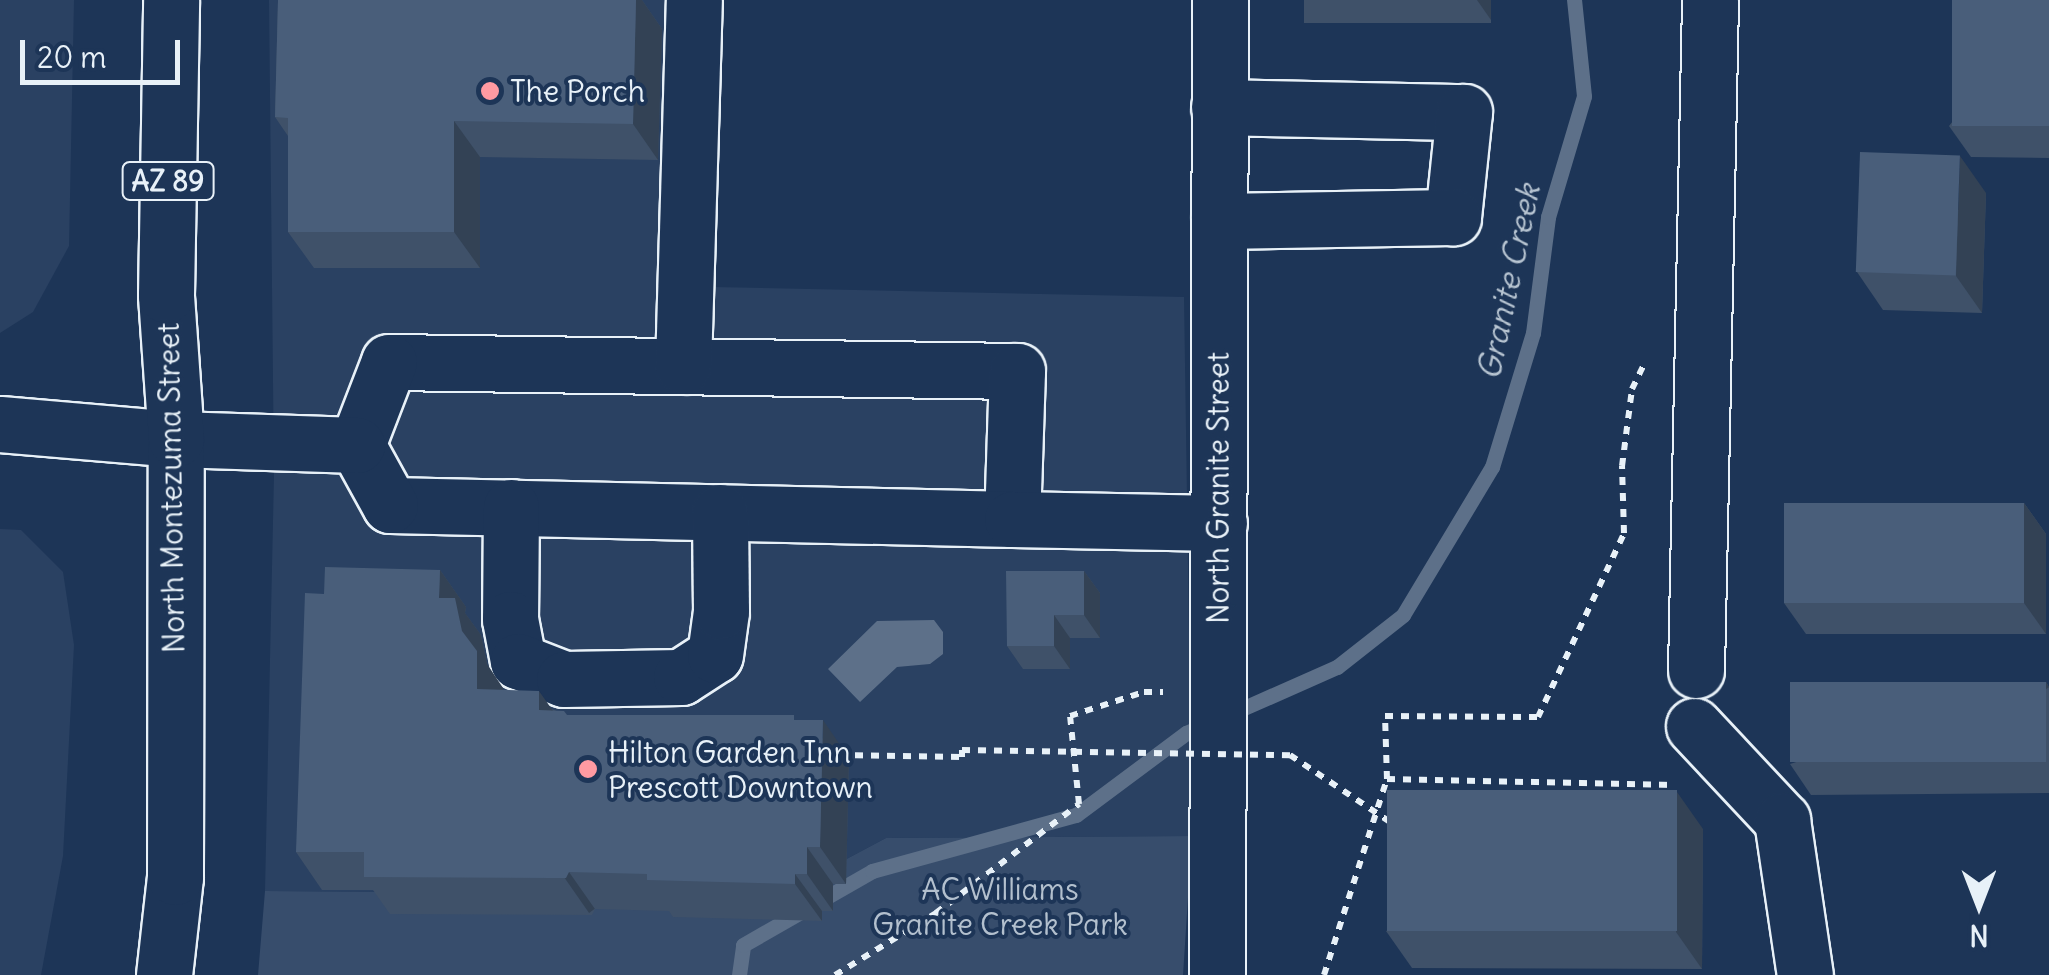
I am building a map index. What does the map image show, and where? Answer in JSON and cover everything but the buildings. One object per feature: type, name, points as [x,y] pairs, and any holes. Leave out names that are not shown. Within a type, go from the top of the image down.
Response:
[{"type":"main road","name":"North Montezuma Street","points":[[164,975],[175,877],[176,439],[166,294],[171,0]]},
{"type":"main road","points":[[683,366],[694,0]]},
{"type":"main road","name":"North Granite Street","points":[[1217,975],[1220,0]]},
{"type":"main road","points":[[1696,670],[1710,0]]},
{"type":"main road","points":[[1219,106],[1464,112],[1452,218],[1219,221]]},
{"type":"main road","points":[[1012,519],[1017,371],[388,362],[357,445],[390,505],[1012,519],[1218,523]]},
{"type":"main road","points":[[0,424],[176,439],[357,445]]},
{"type":"main road","points":[[511,508],[510,619],[518,661],[564,678],[681,677],[715,655],[721,611],[720,512]]},
{"type":"main road","points":[[1694,726],[1782,820],[1805,975]]},
{"type":"path","points":[[1324,975],[1386,779],[1385,716],[1538,717],[1624,533],[1622,466],[1632,388],[1647,358]]},
{"type":"path","points":[[835,975],[936,913],[1079,804],[1070,716],[1144,692],[1218,691]]},
{"type":"path","points":[[1386,779],[1692,786],[1694,726]]},
{"type":"path","points":[[836,755],[962,756],[962,750],[1290,755],[1397,827]]},
{"type":"shaded area","points":[[0,0],[74,0],[69,246],[33,312],[0,333]]},
{"type":"shaded area","points":[[269,0],[720,0],[712,287],[1184,297],[1192,836],[886,838],[779,895],[265,891],[274,475]]},
{"type":"shaded area","points":[[0,529],[21,530],[63,572],[74,645],[63,856],[41,975],[0,975]]},
{"type":"shaded area","points":[[934,620],[943,632],[943,654],[930,664],[897,667],[860,702],[828,669],[877,621]]},
{"type":"green space","name":"AC Williams Granite Creek Park","points":[[1192,836],[1183,975],[258,975],[265,891],[779,895],[886,838]]},
{"type":"waterway","name":"Granite Creek","points":[[1228,715],[1337,667],[1403,615],[1492,467],[1533,333],[1548,217],[1584,96],[1574,0]]},
{"type":"waterway","name":"Granite Creek","points":[[739,975],[743,945],[872,871],[1076,815],[1186,733],[1207,724]]},
{"type":"place","name":"The Porch","points":[[490,91]]},
{"type":"place","name":"Hilton Garden Inn Prescott Downtown","points":[[588,769]]}]
